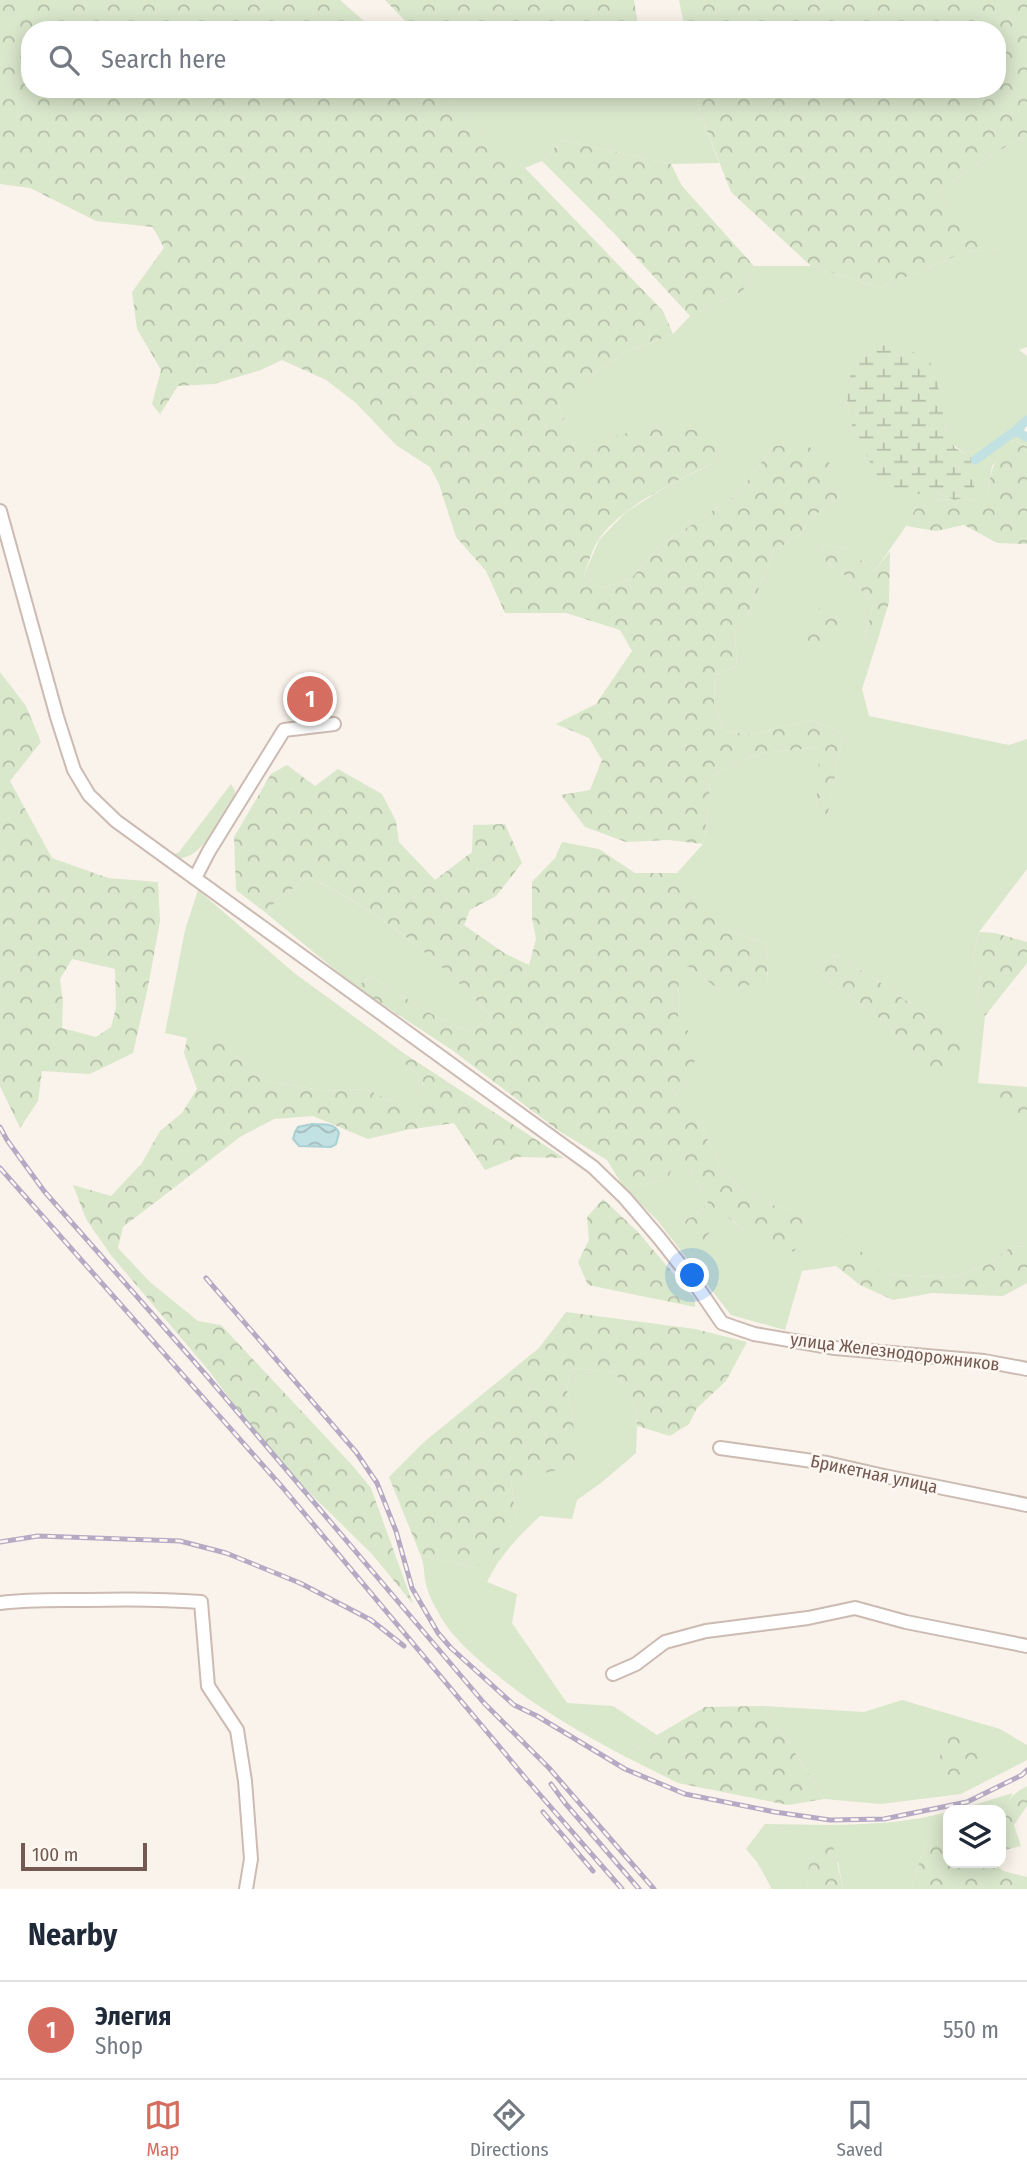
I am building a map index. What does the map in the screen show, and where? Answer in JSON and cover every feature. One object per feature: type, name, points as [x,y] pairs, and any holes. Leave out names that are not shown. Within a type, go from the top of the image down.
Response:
[{"type":"street","points":[[0,511],[74,770],[89,795],[116,821],[195,878],[209,850],[284,730],[334,724]]},
{"type":"street","name":"улица Железнодорожников","points":[[195,878],[593,1167],[660,1238],[722,1322],[754,1334],[835,1348],[984,1361],[1027,1369]]},
{"type":"street","name":"Брикетная улица","points":[[720,1448],[827,1463],[1027,1505]]},
{"type":"street","points":[[0,1603],[19,1600],[201,1602],[208,1686],[237,1730],[245,1781],[251,1860],[246,1889]]},
{"type":"street","points":[[613,1674],[636,1664],[665,1642],[695,1634],[808,1618],[855,1608],[906,1622],[1027,1646]]},
{"type":"green space","points":[[0,0],[340,0],[364,21],[21,21],[21,98],[449,98],[525,168],[663,311],[673,334],[625,353],[578,384],[559,406],[578,460],[617,435],[660,427],[696,430],[727,457],[658,491],[624,514],[597,543],[584,575],[601,588],[630,580],[658,547],[738,494],[773,446],[807,445],[837,469],[843,494],[809,520],[801,534],[774,551],[748,615],[735,632],[737,666],[715,675],[714,704],[724,731],[751,735],[811,720],[843,734],[827,818],[816,807],[820,747],[762,753],[733,764],[710,777],[703,844],[668,840],[626,842],[585,827],[561,795],[590,790],[602,760],[589,738],[556,724],[596,704],[632,651],[620,630],[566,613],[505,613],[486,571],[456,537],[439,484],[430,467],[396,445],[356,403],[326,380],[282,360],[261,370],[214,384],[178,386],[160,414],[152,404],[161,370],[137,329],[132,292],[164,248],[153,227],[96,221],[30,188],[0,184]]},
{"type":"green space","points":[[385,0],[634,0],[638,21],[405,21]]},
{"type":"green space","points":[[679,0],[1027,0],[1027,135],[988,157],[934,194],[1003,249],[965,252],[880,288],[811,266],[731,192],[700,113],[697,98],[1006,98],[1006,21],[683,21]]},
{"type":"green space","points":[[448,98],[697,98],[719,163],[671,164],[562,140],[542,161],[525,168]]},
{"type":"green space","points":[[1027,135],[1027,347],[1019,350],[1027,356],[1027,425],[1024,430],[1027,447],[1014,440],[992,466],[986,500],[955,500],[975,482],[975,460],[952,442],[942,414],[849,389],[847,399],[850,421],[932,490],[953,499],[921,499],[874,572],[847,548],[821,545],[826,562],[856,583],[873,606],[865,636],[876,645],[862,689],[869,716],[1009,745],[1027,739],[1027,869],[979,932],[973,957],[980,975],[977,1003],[985,1016],[978,1083],[1018,1113],[1027,1113],[1027,1246],[1011,1247],[988,1264],[952,1278],[881,1274],[846,1236],[836,1266],[802,1271],[785,1330],[731,1315],[657,1220],[624,1188],[667,1180],[678,1154],[691,1170],[708,1203],[698,1213],[675,1226],[723,1214],[751,1235],[812,1215],[777,1207],[741,1189],[719,1165],[699,1120],[675,1095],[689,1080],[678,1021],[679,967],[689,967],[718,989],[768,982],[766,944],[729,931],[693,901],[677,873],[703,844],[710,777],[733,764],[762,753],[821,747],[816,807],[827,817],[843,734],[811,720],[751,735],[724,731],[714,704],[715,675],[737,666],[735,632],[748,615],[774,551],[801,534],[809,520],[843,494],[773,446],[738,494],[658,547],[630,580],[601,588],[584,575],[599,540],[625,513],[667,486],[726,457],[617,435],[578,461],[559,406],[578,384],[625,353],[673,334],[690,316],[743,291],[754,266],[811,266],[880,288],[965,252],[1002,249],[934,194],[988,157]],"holes":[[[836,955],[886,986],[932,1020],[916,1059],[885,1022],[813,969]]]},
{"type":"green space","points":[[562,140],[671,164],[682,186],[754,266],[743,291],[690,316],[613,232],[542,161]]},
{"type":"green space","points":[[879,345],[906,349],[929,359],[937,381],[946,430],[955,448],[975,460],[972,496],[954,500],[932,490],[906,495],[876,475],[850,421],[847,399],[851,369],[859,350]]},
{"type":"green space","points":[[1014,440],[1027,447],[1027,544],[997,543],[964,525],[936,531],[906,526],[921,499],[986,500],[993,467]]},
{"type":"green space","points":[[821,545],[847,548],[874,572],[890,551],[889,602],[876,645],[865,636],[873,606],[856,583],[826,562]]},
{"type":"green space","points":[[821,606],[839,619],[838,641],[802,642],[807,624]]},
{"type":"green space","points":[[0,672],[26,706],[41,742],[10,781],[52,858],[108,878],[158,882],[160,921],[133,1053],[90,1074],[42,1071],[38,1101],[20,1128],[0,1086]],"holes":[[[72,959],[115,969],[116,1008],[111,1027],[96,1037],[62,1028],[60,979]]]},
{"type":"green space","points":[[287,765],[315,786],[338,769],[382,794],[396,821],[399,842],[435,880],[472,852],[473,825],[505,824],[522,863],[496,896],[470,910],[464,925],[504,953],[529,965],[536,939],[532,918],[532,882],[555,858],[562,842],[599,849],[635,873],[677,873],[694,901],[729,931],[766,944],[768,983],[718,989],[689,967],[679,967],[678,1021],[700,1043],[689,1080],[675,1095],[699,1120],[719,1165],[741,1189],[777,1207],[813,1215],[794,1252],[751,1235],[723,1214],[697,1250],[675,1226],[698,1213],[708,1203],[691,1170],[678,1155],[667,1180],[624,1188],[607,1160],[559,1131],[452,1050],[356,987],[371,977],[437,1017],[469,1032],[492,1017],[430,957],[359,904],[308,877],[277,900],[266,913],[236,890],[234,837],[271,774]]},
{"type":"green space","points":[[231,784],[235,791],[234,797],[211,834],[196,851],[180,858],[175,854]]},
{"type":"green space","points":[[308,877],[345,896],[398,931],[453,976],[492,1017],[469,1032],[437,1017],[371,977],[356,987],[266,913],[277,900]]},
{"type":"green space","points":[[198,890],[293,972],[405,1054],[403,1062],[423,1080],[420,1100],[393,1102],[366,1089],[325,1091],[268,1081],[256,1076],[222,1040],[187,1038],[165,1033],[185,930]]},
{"type":"green space","points":[[979,932],[995,933],[1027,942],[1027,963],[985,1016],[977,1003],[980,975],[973,957]]},
{"type":"green space","points":[[836,955],[886,986],[932,1020],[953,1027],[966,1059],[941,1078],[916,1059],[885,1022],[813,969]]},
{"type":"green space","points":[[187,1038],[222,1039],[256,1076],[268,1081],[325,1091],[366,1089],[393,1102],[420,1099],[423,1080],[403,1062],[405,1054],[564,1158],[518,1157],[485,1170],[454,1123],[368,1139],[313,1116],[274,1119],[240,1137],[123,1227],[118,1248],[150,1282],[198,1321],[221,1325],[371,1488],[413,1604],[372,1554],[269,1453],[210,1372],[110,1254],[86,1219],[73,1185],[111,1196],[142,1163],[160,1131],[182,1113],[197,1089],[184,1053]]},
{"type":"green space","points":[[978,1083],[1027,1087],[1027,1113],[1018,1113],[988,1101]]},
{"type":"green space","points":[[603,1199],[637,1231],[695,1299],[695,1307],[588,1285],[578,1262],[589,1240],[587,1217]]},
{"type":"green space","points":[[846,1235],[882,1274],[952,1278],[988,1264],[1011,1247],[1027,1246],[1027,1283],[1003,1296],[932,1293],[893,1300],[860,1285],[836,1266]]},
{"type":"green space","points":[[566,1312],[695,1329],[747,1342],[726,1381],[697,1408],[689,1424],[670,1436],[637,1426],[635,1406],[615,1372],[571,1368],[567,1390],[573,1420],[576,1467],[511,1479],[516,1522],[496,1554],[473,1568],[420,1554],[389,1477],[424,1442],[539,1348]]},
{"type":"green space","points":[[571,1368],[615,1372],[635,1406],[636,1453],[577,1500],[572,1519],[540,1516],[504,1555],[487,1582],[517,1594],[512,1623],[567,1703],[613,1706],[657,1735],[626,1757],[531,1701],[467,1649],[445,1624],[433,1603],[420,1554],[473,1568],[516,1522],[511,1479],[573,1420],[567,1390]]},
{"type":"green space","points":[[902,1700],[1000,1729],[1027,1745],[1027,1760],[961,1794],[881,1804],[824,1799],[763,1706],[864,1712]]},
{"type":"green space","points":[[763,1706],[824,1799],[788,1805],[678,1783],[626,1757],[705,1707]]},
{"type":"green space","points":[[946,1733],[977,1740],[989,1753],[969,1775],[940,1780],[940,1756]]},
{"type":"green space","points":[[1027,1786],[1027,1806],[1014,1825],[1021,1846],[1006,1850],[1006,1806],[1017,1792]]},
{"type":"green space","points":[[1013,1793],[1006,1805],[973,1805]]},
{"type":"green space","points":[[943,1813],[943,1826],[923,1849],[911,1889],[843,1889],[838,1862],[806,1880],[809,1889],[772,1889],[757,1862],[746,1849],[765,1824],[880,1823]]},
{"type":"green space","points":[[943,1824],[943,1868],[1000,1868],[1027,1877],[1027,1889],[911,1889],[923,1849]]},
{"type":"green space","points":[[814,1843],[833,1845],[843,1889],[809,1889],[806,1880]]},
{"type":"water","points":[[312,1124],[335,1127],[339,1133],[336,1144],[331,1147],[299,1146],[293,1139],[295,1132],[298,1127]]},
{"type":"waterway","points":[[1015,431],[1027,420]]},
{"type":"waterway","points":[[975,460],[1015,431],[1027,437]]},
{"type":"railway","points":[[0,1127],[44,1191],[206,1375],[484,1703],[549,1768],[654,1889]]},
{"type":"railway","points":[[0,1168],[283,1488],[622,1889]]},
{"type":"railway","points":[[206,1278],[356,1452],[377,1483],[396,1531],[412,1588],[438,1633],[514,1705],[625,1769],[685,1794],[830,1820],[884,1819],[967,1802],[1027,1770]]},
{"type":"railway","points":[[0,1542],[38,1536],[180,1541],[226,1553],[300,1583],[371,1620],[404,1646]]},
{"type":"railway","points":[[551,1784],[639,1889]]},
{"type":"railway","points":[[543,1812],[593,1871]]},
{"type":"place","name":"Элегия","points":[[310,699]]}]
